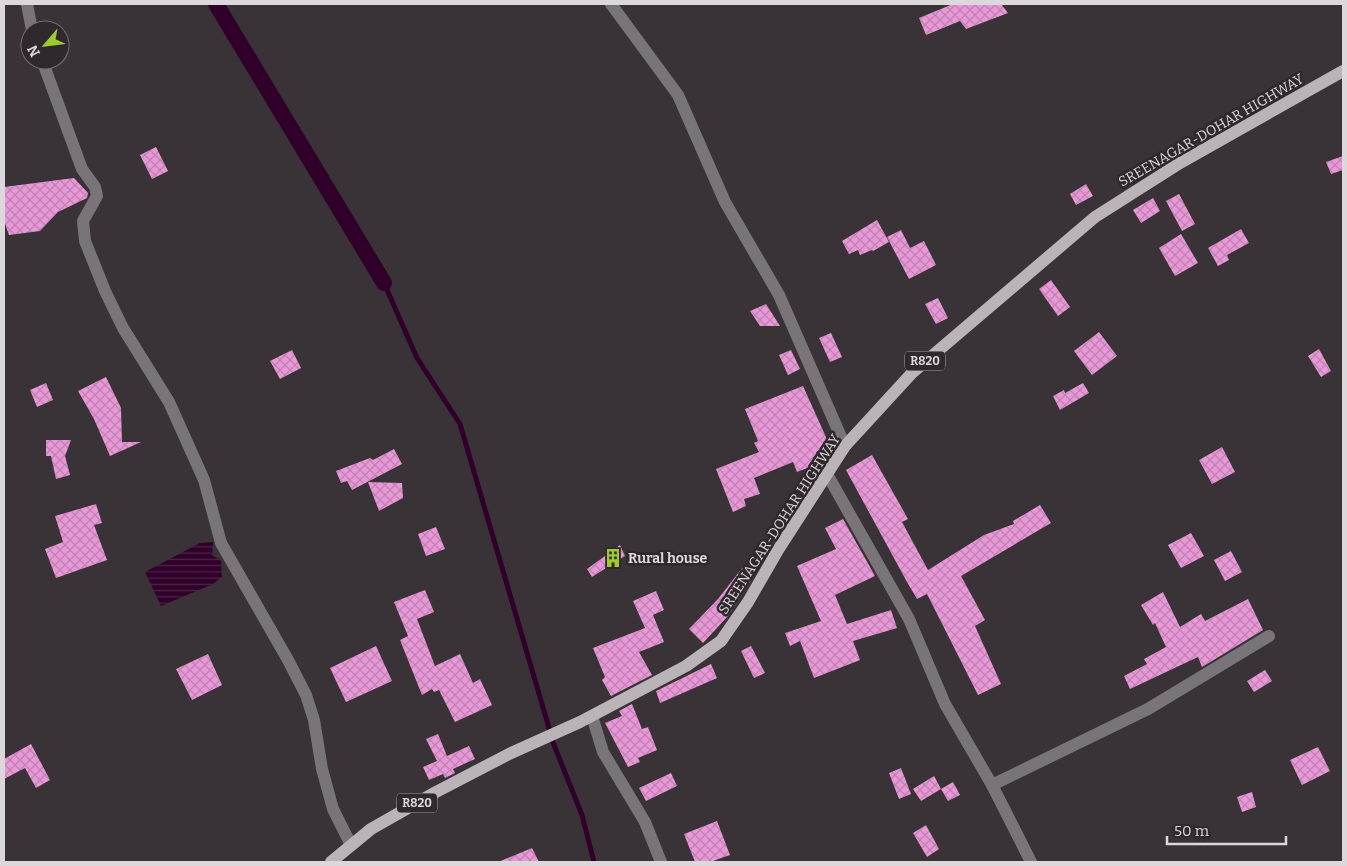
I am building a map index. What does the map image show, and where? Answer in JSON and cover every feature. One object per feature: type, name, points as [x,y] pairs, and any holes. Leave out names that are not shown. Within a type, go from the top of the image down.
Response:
[{"type":"main road","name":"SREENAGAR-DOHAR HIGHWAY","points":[[332,862],[371,829],[509,754],[580,722],[686,666],[721,641],[748,602],[845,446],[912,373],[1095,217],[1180,162],[1343,71]]},
{"type":"street","points":[[27,4],[30,20]]},
{"type":"street","points":[[611,4],[678,95],[725,202],[779,294],[845,446]]},
{"type":"street","points":[[46,70],[82,169],[95,187],[97,196],[83,221],[85,241],[116,313],[169,402],[204,480],[222,543],[288,660],[306,696],[314,720],[322,769],[333,809],[352,845]]},
{"type":"street","points":[[826,474],[909,619],[946,704],[992,785],[1031,862]]},
{"type":"street","points":[[992,785],[1148,710],[1269,636]]},
{"type":"street","points":[[592,716],[603,752],[645,822],[661,862]]},
{"type":"shaded area","points":[[213,542],[212,555],[221,561],[222,577],[213,584],[161,606],[145,572],[200,543]]},
{"type":"building","points":[[953,4],[1001,4],[1008,13],[966,29],[960,21],[926,35],[919,18]]},
{"type":"building","points":[[156,147],[168,171],[152,179],[140,155]]},
{"type":"building","points":[[1343,156],[1343,170],[1331,174],[1326,162]]},
{"type":"building","points":[[74,178],[88,193],[87,198],[58,212],[40,231],[9,235],[4,221],[4,187]]},
{"type":"building","points":[[1086,184],[1093,196],[1076,205],[1070,194]]},
{"type":"building","points":[[1179,194],[1195,224],[1182,231],[1166,201]]},
{"type":"building","points":[[1153,198],[1160,211],[1141,223],[1133,210]]},
{"type":"building","points":[[877,220],[889,242],[873,251],[860,255],[858,250],[849,254],[842,241]]},
{"type":"building","points":[[1241,229],[1249,243],[1227,255],[1229,260],[1218,266],[1208,248]]},
{"type":"building","points":[[901,230],[910,248],[924,241],[936,265],[909,279],[887,237]]},
{"type":"building","points":[[1181,234],[1198,263],[1175,276],[1159,248]]},
{"type":"building","points":[[1051,280],[1070,307],[1058,316],[1039,289]]},
{"type":"building","points":[[938,298],[948,318],[936,324],[925,304]]},
{"type":"building","points":[[766,304],[780,326],[760,326],[750,311]]},
{"type":"building","points":[[1099,332],[1117,356],[1092,375],[1074,351]]},
{"type":"building","points":[[831,333],[842,357],[830,362],[819,338]]},
{"type":"building","points":[[1319,349],[1331,371],[1321,377],[1308,356]]},
{"type":"building","points":[[292,350],[301,368],[280,379],[270,361]]},
{"type":"building","points":[[791,350],[800,369],[788,375],[779,355]]},
{"type":"building","points":[[106,377],[121,408],[122,442],[141,442],[110,456],[94,419],[78,391]]},
{"type":"building","points":[[46,383],[53,400],[37,407],[30,390]]},
{"type":"building","points":[[1083,383],[1089,393],[1060,410],[1053,396],[1064,390],[1065,393]]},
{"type":"building","points":[[803,386],[830,446],[816,452],[820,463],[797,472],[793,462],[754,478],[760,494],[744,499],[746,506],[733,512],[716,469],[759,452],[754,443],[758,441],[745,409]]},
{"type":"building","points":[[46,440],[71,440],[65,456],[70,475],[56,479],[51,456],[46,456]]},
{"type":"building","points":[[1222,447],[1235,472],[1212,484],[1199,460]]},
{"type":"building","points":[[394,449],[402,464],[352,490],[347,481],[341,483],[336,471],[370,458],[373,460]]},
{"type":"building","points":[[872,455],[908,519],[902,522],[928,570],[984,535],[1014,524],[1013,521],[1040,505],[1051,523],[961,576],[985,620],[975,626],[1001,684],[978,695],[927,594],[917,599],[907,582],[846,470]]},
{"type":"building","points":[[368,482],[402,483],[403,498],[379,511]]},
{"type":"building","points":[[96,504],[102,523],[94,525],[107,560],[56,578],[45,549],[63,542],[55,516]]},
{"type":"building","points":[[843,519],[875,576],[835,595],[847,624],[891,610],[897,628],[853,641],[860,660],[814,678],[800,641],[790,646],[785,633],[821,621],[797,566],[836,549],[825,528]]},
{"type":"building","points":[[436,527],[445,549],[426,556],[418,534]]},
{"type":"building","points":[[1191,533],[1204,556],[1181,568],[1168,545]]},
{"type":"building","points":[[620,545],[625,556],[592,577],[587,569]]},
{"type":"building","points":[[1231,551],[1242,572],[1225,581],[1214,560]]},
{"type":"building","points":[[743,567],[754,576],[728,616],[703,643],[689,629],[718,599]]},
{"type":"building","points":[[425,590],[434,612],[417,619],[435,666],[460,654],[473,683],[480,679],[492,705],[455,722],[439,690],[434,692],[432,689],[422,695],[400,640],[408,636],[394,602]]},
{"type":"building","points":[[656,591],[664,610],[653,615],[664,642],[639,652],[652,675],[611,696],[602,680],[605,677],[593,648],[645,628],[633,601]]},
{"type":"building","points":[[1163,592],[1180,627],[1201,614],[1205,621],[1248,599],[1263,630],[1202,667],[1198,657],[1130,689],[1124,676],[1147,664],[1144,659],[1166,647],[1155,623],[1153,625],[1141,605]]},
{"type":"building","points":[[376,646],[392,681],[346,702],[330,668]]},
{"type":"building","points":[[751,646],[765,673],[754,678],[741,651]]},
{"type":"building","points":[[208,654],[222,685],[192,700],[176,669]]},
{"type":"building","points":[[711,664],[717,678],[660,703],[656,691]]},
{"type":"building","points":[[1265,670],[1272,681],[1254,692],[1247,681]]},
{"type":"building","points":[[632,704],[642,729],[648,727],[657,750],[638,758],[640,762],[628,767],[605,723],[622,716],[619,711]]},
{"type":"building","points":[[438,734],[447,756],[469,746],[475,759],[453,769],[455,773],[445,778],[443,774],[429,780],[423,767],[437,761],[426,739]]},
{"type":"building","points":[[31,744],[50,780],[36,788],[25,768],[4,779],[4,759]]},
{"type":"building","points":[[1318,747],[1330,771],[1302,785],[1290,760]]},
{"type":"building","points":[[901,768],[911,794],[899,799],[889,773]]},
{"type":"building","points":[[671,773],[677,786],[646,801],[639,788]]},
{"type":"building","points":[[934,776],[941,789],[921,801],[913,789]]},
{"type":"building","points":[[953,782],[960,795],[948,801],[941,789]]},
{"type":"building","points":[[1252,792],[1256,807],[1242,812],[1237,797]]},
{"type":"building","points":[[717,821],[730,855],[710,862],[695,862],[684,834]]},
{"type":"building","points":[[926,825],[939,849],[927,857],[913,833]]},
{"type":"building","points":[[532,848],[539,862],[498,862]]},
{"type":"waterway","points":[[216,4],[384,283]]},
{"type":"waterway","points":[[384,283],[417,358],[460,424],[554,745],[582,815],[594,862]]},
{"type":"place","name":"Rural house","points":[[613,558]]}]
